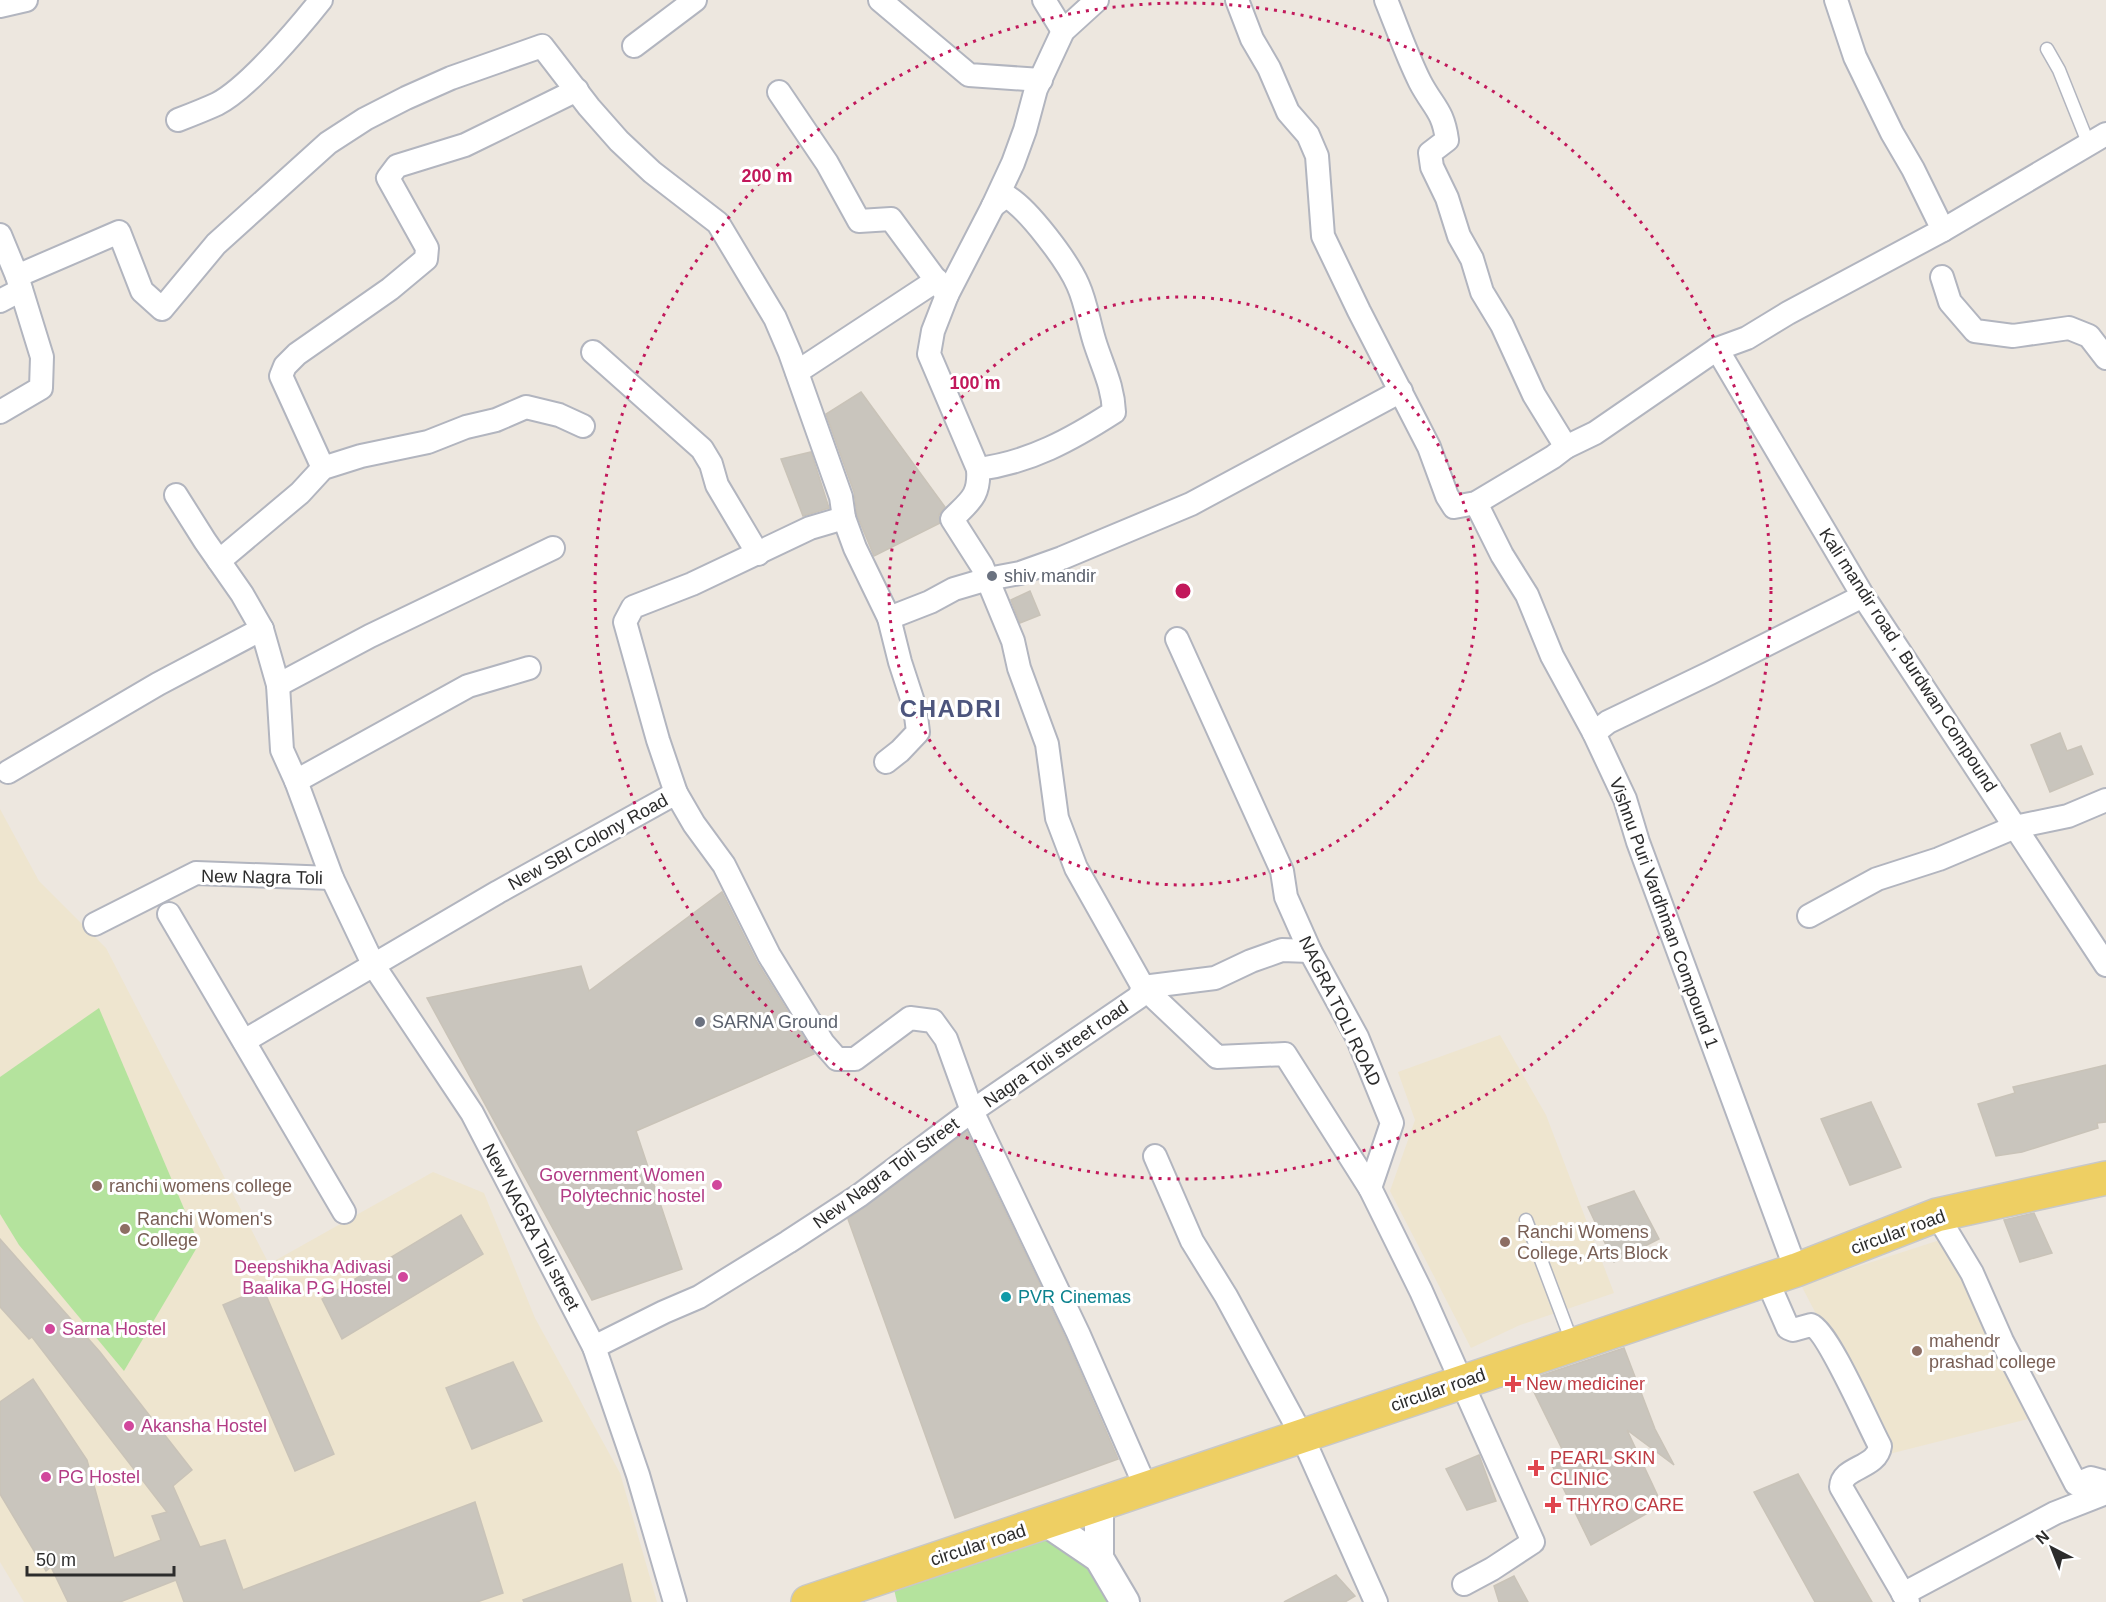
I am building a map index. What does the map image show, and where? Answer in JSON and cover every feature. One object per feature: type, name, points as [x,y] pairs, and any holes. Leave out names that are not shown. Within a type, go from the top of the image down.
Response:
[{"type":"main road","name":"circular road","points":[[808,1602],[1781,1275],[1937,1215],[2106,1178]]},
{"type":"street","points":[[0,6],[26,0]]},
{"type":"street","points":[[178,120],[218,104],[236,91],[276,52],[321,0]]},
{"type":"street","points":[[634,46],[695,0]]},
{"type":"street","points":[[880,0],[969,75],[1041,80]]},
{"type":"street","points":[[1044,0],[1063,31]]},
{"type":"street","points":[[993,206],[1006,196],[1015,201],[1046,235],[1077,282],[1088,309],[1094,341],[1113,391],[1114,412],[1050,449],[1005,466],[978,469],[929,354],[942,288],[993,206],[1025,130],[1036,89],[1063,31],[1097,0]]},
{"type":"street","points":[[1237,0],[1252,39],[1269,68],[1288,112],[1308,135],[1317,156],[1323,236],[1429,447],[1447,496],[1454,507],[1476,502],[1566,447],[1595,433],[1717,350],[1747,338],[1788,313],[1943,230],[2097,139]]},
{"type":"street","points":[[1386,0],[1420,83],[1439,110],[1445,123],[1447,140],[1430,153],[1432,167],[1447,198],[1459,236],[1472,259],[1482,292],[1502,325],[1534,395],[1566,447]]},
{"type":"street","points":[[1836,0],[1859,67],[1943,230]]},
{"type":"street","points":[[0,301],[19,283],[119,232],[142,291],[162,309],[216,244],[328,143],[365,119],[451,78],[542,46],[589,107],[619,141],[652,172],[707,217],[718,223],[775,318],[797,372],[841,496],[844,518],[855,548],[889,618],[915,708],[918,732],[886,762]]},
{"type":"street","points":[[323,468],[281,376],[285,366],[297,354],[390,289],[426,259],[427,248],[388,178],[390,173],[397,166],[465,145],[499,130],[577,90]]},
{"type":"street","points":[[779,92],[826,163],[859,221],[891,219],[942,288]]},
{"type":"street","points":[[0,235],[19,283],[42,357],[41,388],[0,412]]},
{"type":"street","points":[[1942,277],[1950,302],[1976,331],[2013,336],[2069,328],[2089,336],[2103,349]]},
{"type":"street","points":[[797,372],[942,288]]},
{"type":"street","name":"Kali mandir road , Burdwan Compound","points":[[1717,350],[1863,596],[2106,965]]},
{"type":"street","points":[[592,352],[702,449],[711,464],[717,485],[758,554]]},
{"type":"street","points":[[889,618],[930,602],[954,589],[1020,573],[1051,562],[1191,504],[1401,391]]},
{"type":"street","points":[[219,561],[300,493],[323,468],[361,456],[428,442],[466,427],[496,420],[526,407],[559,415],[583,426]]},
{"type":"street","name":"Nagra Toli street road","points":[[972,1111],[1141,992],[1076,868],[1057,818],[1047,744],[1019,668],[1012,641],[988,579],[970,545],[952,519],[972,499],[979,484],[978,469]]},
{"type":"street","name":"New NAGRA Toli street","points":[[176,495],[242,594],[262,629],[278,686],[282,750],[332,878],[374,966],[472,1113],[594,1347],[639,1475],[675,1602]]},
{"type":"street","name":"Vishnu Puri Vardhman Compound 1","points":[[1476,502],[1502,555],[1527,595],[1552,656],[1594,733],[1625,799],[1781,1275],[1788,1328],[1793,1330],[1811,1325],[1818,1329],[1836,1358],[1880,1446],[1875,1457],[1842,1479],[1841,1487],[1905,1598]]},
{"type":"street","points":[[676,793],[658,740],[626,622],[633,607],[692,584],[810,528],[844,518]]},
{"type":"street","points":[[278,686],[412,615],[553,548]]},
{"type":"street","points":[[1594,733],[1608,722],[1863,596]]},
{"type":"street","points":[[8,772],[158,684],[262,629]]},
{"type":"street","name":"NAGRA TOLI ROAD","points":[[1177,639],[1282,871],[1286,897],[1310,951],[1357,1037],[1392,1123],[1370,1188]]},
{"type":"street","points":[[296,781],[468,686],[529,668]]},
{"type":"street","name":"New SBI Colony Road","points":[[244,1041],[498,892],[676,793],[694,824],[724,865],[769,955],[823,1043],[837,1059],[855,1059],[910,1018],[933,1021],[946,1039],[972,1111]]},
{"type":"street","points":[[1809,916],[1877,879],[1939,859],[2015,827],[2068,816],[2106,800]]},
{"type":"street","name":"New Nagra Toli","points":[[95,924],[196,873],[332,878]]},
{"type":"street","points":[[169,914],[344,1212]]},
{"type":"street","points":[[1141,992],[1215,978],[1251,961],[1282,950],[1310,951]]},
{"type":"street","points":[[1141,992],[1217,1057],[1285,1054],[1370,1188],[1420,1291],[1533,1542],[1464,1584]]},
{"type":"street","name":"New Nagra Toli Street","points":[[594,1347],[636,1325],[699,1298],[860,1195],[972,1111],[1078,1334],[1146,1488]]},
{"type":"street","points":[[1155,1156],[1192,1241],[1226,1296],[1302,1436],[1376,1602]]},
{"type":"street","points":[[1937,1215],[1972,1273],[2002,1341],[2076,1484],[2091,1478],[2102,1481],[2106,1489]]},
{"type":"street","points":[[1905,1598],[2055,1513],[2106,1493]]},
{"type":"street","points":[[1099,1503],[1100,1558]]},
{"type":"street","points":[[1046,1522],[1100,1558],[1125,1602]]},
{"type":"lane","points":[[2047,49],[2097,139]]},
{"type":"lane","points":[[1526,1220],[1573,1345]]},
{"type":"shaded area","name":"Ranchi Women's College","points":[[0,809],[39,881],[106,948],[269,1264],[433,1172],[484,1193],[535,1318],[620,1473],[657,1602],[24,1602],[0,1562]]},
{"type":"shaded area","name":"Ranchi Womens College, Arts Block","points":[[1500,1035],[1546,1115],[1614,1293],[1520,1325],[1471,1348],[1390,1191],[1415,1120],[1398,1072]]},
{"type":"shaded area","name":"mahendr prashad college","points":[[1943,1239],[2032,1418],[1889,1454],[1801,1285]]},
{"type":"green space","points":[[99,1008],[199,1244],[124,1371],[19,1245],[0,1214],[0,1077]]},
{"type":"green space","points":[[1044,1527],[1088,1558],[1113,1602],[897,1602],[893,1585]]},
{"type":"building","points":[[861,392],[945,507],[939,515],[940,523],[874,556],[857,515],[854,492],[826,414]]},
{"type":"building","points":[[811,452],[829,508],[803,516],[781,459]]},
{"type":"building","points":[[1030,591],[1040,615],[1020,623],[1011,600]]},
{"type":"building","points":[[2060,733],[2067,751],[2081,746],[2093,774],[2050,792],[2031,745]]},
{"type":"building","points":[[722,892],[757,962],[814,1054],[636,1131],[682,1269],[592,1300],[427,998],[581,966],[589,991]]},
{"type":"building","points":[[2106,1065],[2106,1122],[2097,1123],[2098,1128],[2022,1152],[1996,1156],[1978,1104],[2015,1093],[2013,1087]]},
{"type":"building","points":[[1871,1102],[1901,1167],[1850,1185],[1821,1119]]},
{"type":"building","points":[[967,1132],[1066,1339],[1118,1459],[955,1518],[848,1219]]},
{"type":"building","points":[[1634,1191],[1659,1239],[1614,1262],[1588,1207]]},
{"type":"building","points":[[2034,1213],[2052,1253],[2020,1262],[2004,1220]]},
{"type":"building","name":"Deepshikha Adivasi Baalika P.G Hostel","points":[[461,1215],[483,1254],[342,1339],[322,1299]]},
{"type":"building","points":[[0,1239],[100,1352],[192,1470],[173,1486],[200,1547],[225,1540],[243,1590],[475,1502],[503,1593],[477,1602],[184,1602],[176,1580],[120,1602],[68,1602],[51,1567],[46,1571],[0,1494],[0,1402],[33,1379],[87,1460],[114,1558],[161,1540],[152,1516],[167,1512],[32,1337],[29,1339],[0,1307]]},
{"type":"building","points":[[263,1288],[334,1454],[295,1471],[223,1305]]},
{"type":"building","points":[[1624,1348],[1655,1429],[1674,1465],[1627,1430],[1662,1505],[1591,1545],[1551,1463],[1565,1455],[1528,1380]]},
{"type":"building","points":[[513,1362],[542,1421],[472,1449],[446,1388]]},
{"type":"building","points":[[1479,1455],[1496,1501],[1467,1510],[1446,1469]]},
{"type":"building","points":[[1798,1474],[1872,1602],[1815,1602],[1754,1492]]},
{"type":"building","points":[[622,1564],[631,1602],[524,1602],[523,1600]]},
{"type":"building","points":[[1336,1575],[1355,1596],[1345,1602],[1284,1602]]},
{"type":"building","points":[[1514,1576],[1528,1602],[1499,1602],[1494,1586]]},
{"type":"place","name":"shiv mandir","points":[[992,576]]},
{"type":"place","name":"SARNA Ground","points":[[700,1022]]},
{"type":"place","name":"Government Women Polytechnic hostel","points":[[717,1185]]},
{"type":"place","name":"ranchi womens college","points":[[97,1186]]},
{"type":"place","name":"Ranchi Women's College","points":[[125,1229]]},
{"type":"place","name":"Ranchi Womens College, Arts Block","points":[[1505,1242]]},
{"type":"place","name":"Deepshikha Adivasi Baalika P.G Hostel","points":[[403,1277]]},
{"type":"place","name":"PVR Cinemas","points":[[1006,1297]]},
{"type":"place","name":"Sarna Hostel","points":[[50,1329]]},
{"type":"place","name":"mahendr prashad college","points":[[1917,1351]]},
{"type":"place","name":"New mediciner","points":[[1513,1384]]},
{"type":"place","name":"Akansha Hostel","points":[[129,1426]]},
{"type":"place","name":"PEARL SKIN CLINIC","points":[[1536,1468]]},
{"type":"place","name":"PG Hostel","points":[[46,1477]]},
{"type":"place","name":"THYRO CARE","points":[[1553,1505]]},
{"type":"district","name":"CHADRI","points":[[951,708]]}]
